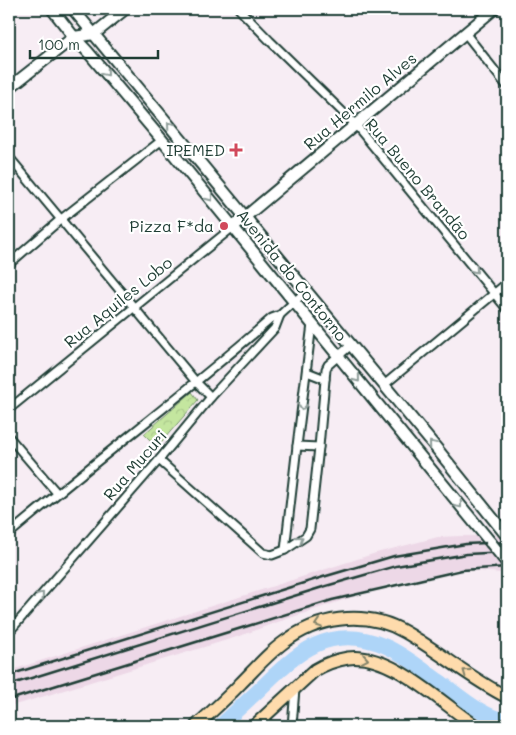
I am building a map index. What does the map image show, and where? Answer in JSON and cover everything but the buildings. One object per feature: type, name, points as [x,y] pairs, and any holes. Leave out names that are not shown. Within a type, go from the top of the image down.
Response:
[{"type":"main road","name":"Avenida do Contorno","points":[[52,9],[162,140],[507,562]]},
{"type":"main road","name":"Avenida do Contorno","points":[[73,9],[507,534]]},
{"type":"main road","points":[[9,88],[74,37],[94,34],[125,9]]},
{"type":"main road","name":"Rua Hermilo Alves","points":[[245,217],[494,9]]},
{"type":"main road","points":[[74,37],[81,17]]},
{"type":"main road","name":"Rua Aquiles Lobo","points":[[233,227],[245,217]]},
{"type":"main road","points":[[196,726],[263,661],[290,638],[319,623],[349,618],[364,618],[403,630],[507,697]]},
{"type":"main road","points":[[254,726],[264,722],[295,687],[315,670],[325,664],[349,658],[362,658],[388,666],[426,688],[461,722],[476,726]]},
{"type":"street","name":"Rua Bueno Brandão","points":[[239,9],[355,124],[507,309]]},
{"type":"street","points":[[465,32],[506,82]]},
{"type":"street","points":[[9,264],[60,220],[162,140]]},
{"type":"street","points":[[9,157],[196,382],[211,397]]},
{"type":"street","name":"Rua Aquiles Lobo","points":[[9,409],[233,227]]},
{"type":"street","points":[[384,385],[507,283]]},
{"type":"street","points":[[9,534],[306,291]]},
{"type":"street","name":"Rua Mucuri","points":[[9,632],[159,460],[211,397],[275,328],[280,314]]},
{"type":"street","points":[[285,550],[312,324]]},
{"type":"street","points":[[159,460],[263,553],[272,555],[285,550],[306,536],[310,529],[327,367],[351,345]]},
{"type":"street","points":[[307,372],[325,378]]},
{"type":"street","points":[[9,437],[57,494]]},
{"type":"street","points":[[297,446],[319,448]]},
{"type":"street","points":[[292,726],[295,687]]},
{"type":"shaded area","points":[[507,536],[507,579],[501,573],[456,569],[392,583],[240,636],[9,706],[9,671],[376,553],[438,537]]},
{"type":"green space","points":[[192,392],[198,400],[157,447],[144,434]]},
{"type":"waterway","points":[[220,726],[301,653],[315,645],[347,638],[365,639],[392,649],[480,710],[488,715],[507,721]]},
{"type":"railway","points":[[9,675],[394,556],[466,544],[507,542]]},
{"type":"railway","points":[[9,685],[396,566],[467,554],[507,552]]},
{"type":"railway","points":[[9,700],[332,600],[462,570],[507,567]]},
{"type":"place","name":"IPEMED","points":[[236,150]]},
{"type":"place","name":"Pizza F*da","points":[[224,226]]}]
